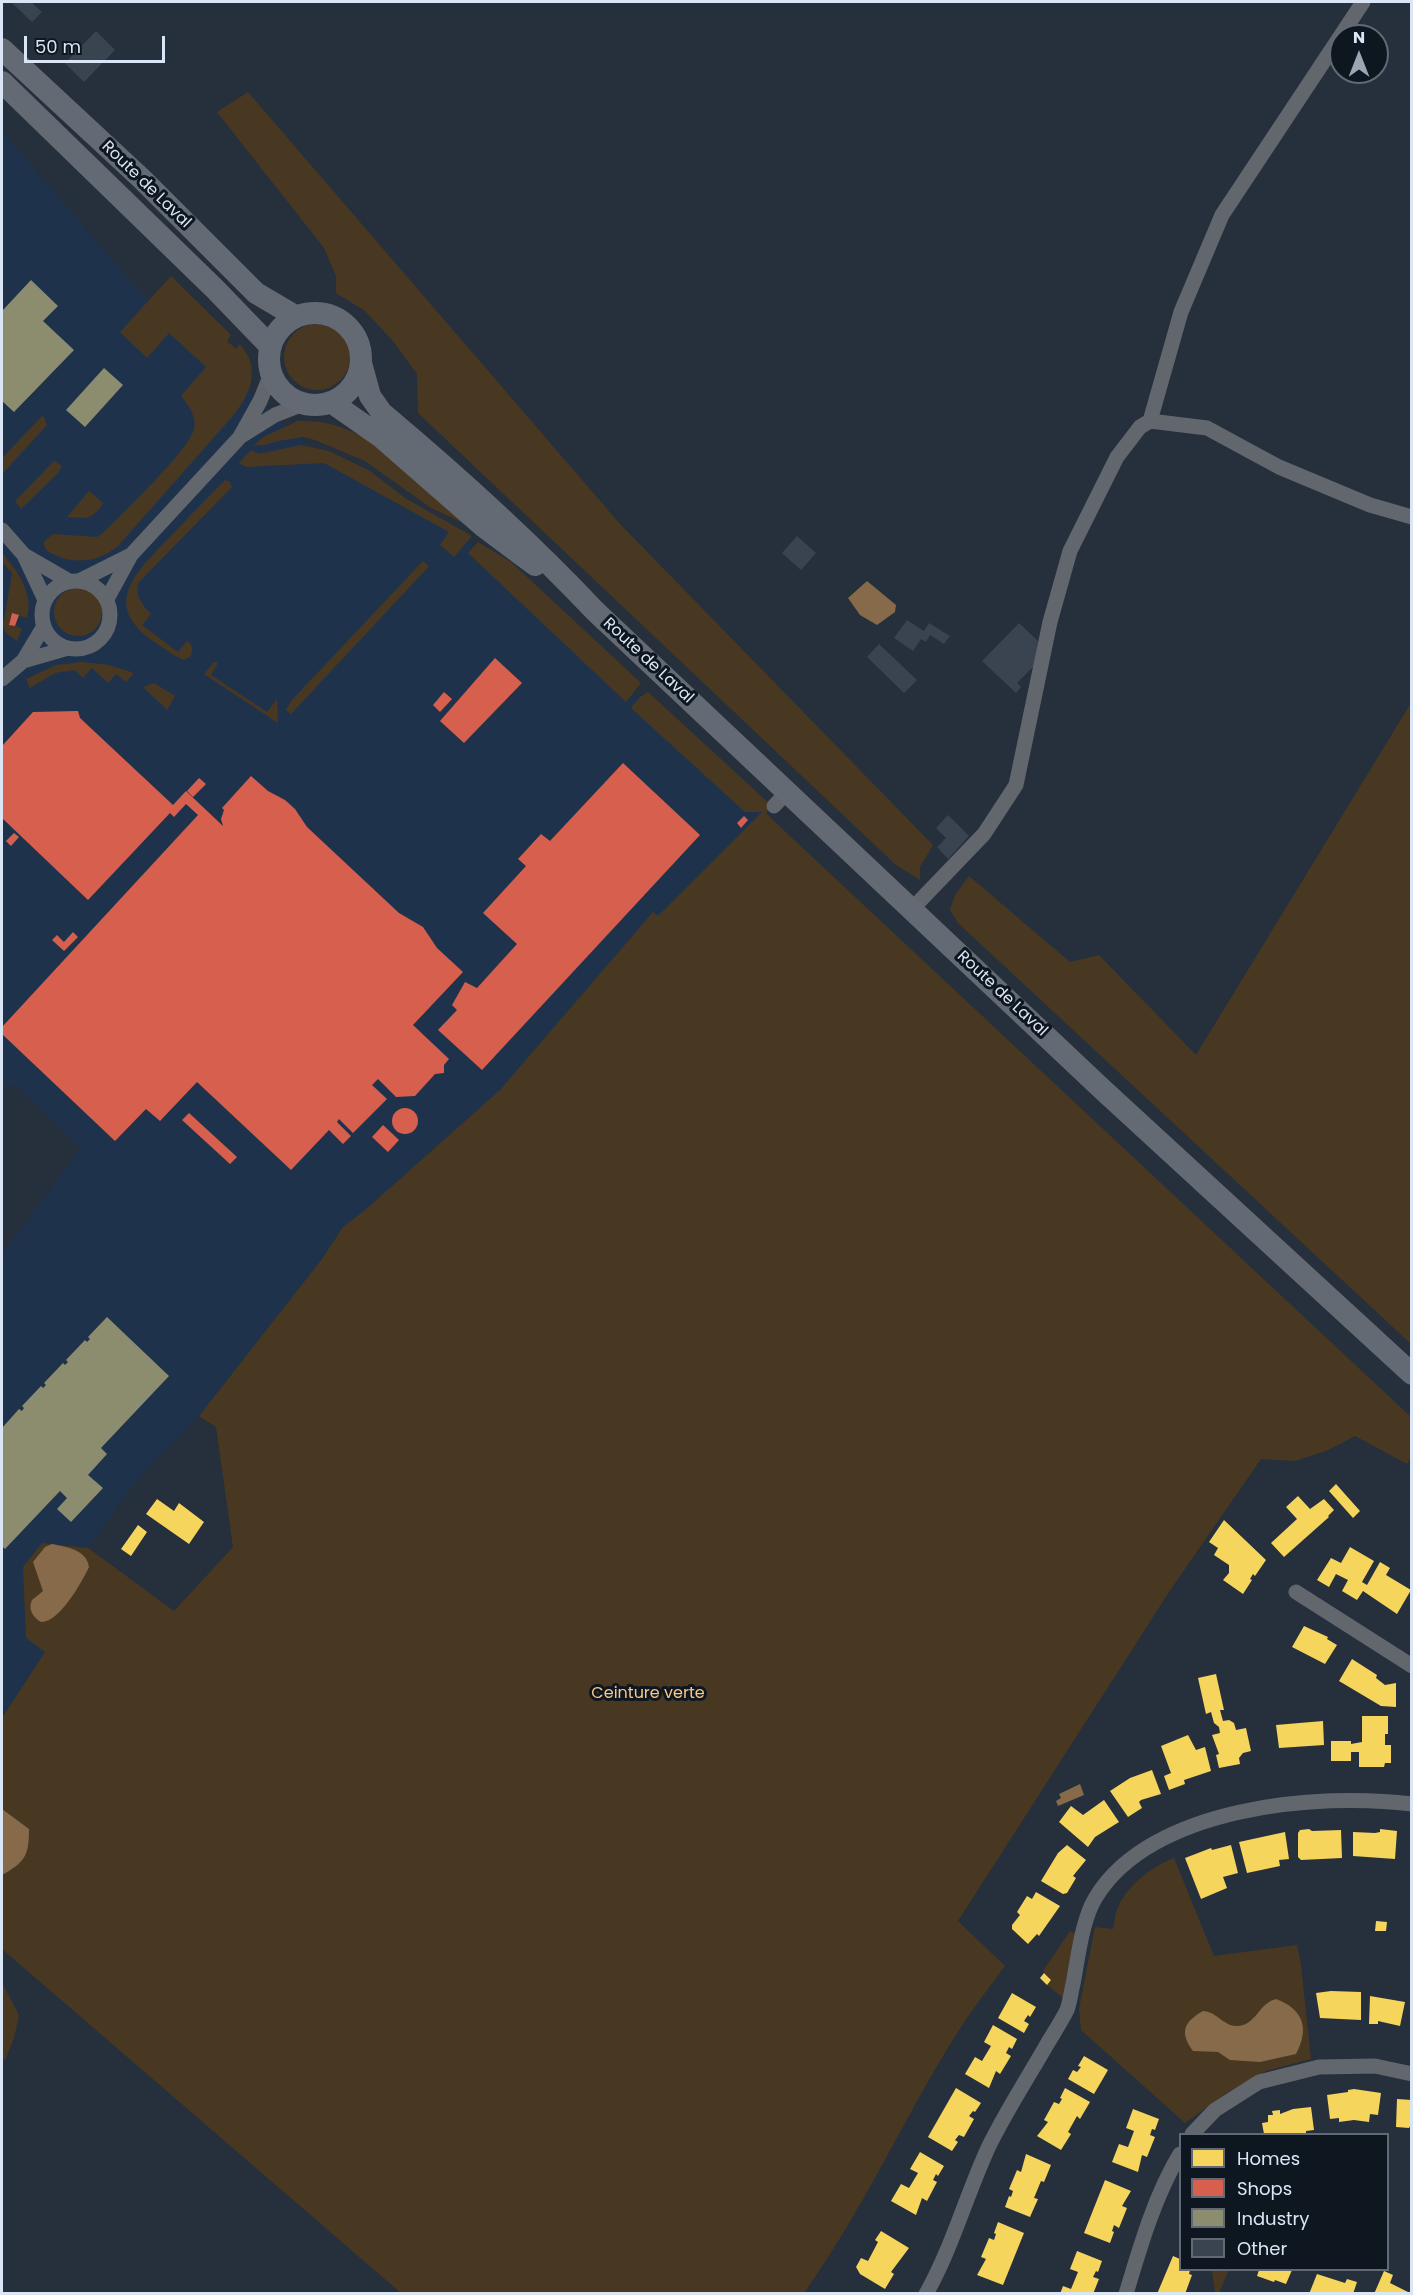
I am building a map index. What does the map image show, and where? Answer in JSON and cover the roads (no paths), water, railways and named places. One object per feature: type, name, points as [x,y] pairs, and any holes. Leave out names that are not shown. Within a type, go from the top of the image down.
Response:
[{"type":"main road","name":"Route de Laval","points":[[2,48],[143,180],[256,293],[295,316]]},
{"type":"main road","name":"Route de Laval","points":[[2,82],[215,289],[270,346]]},
{"type":"main road","points":[[317,312],[332,315],[345,323],[354,334],[361,349],[362,363],[358,375],[349,390],[331,402],[319,405],[303,404],[291,400],[280,391],[271,374],[268,356],[270,346],[280,327],[295,316],[317,312]]},
{"type":"main road","name":"Route de Laval","points":[[362,363],[370,396],[382,413],[542,554],[595,611],[781,799],[912,909],[1111,1097],[1412,1374]]},
{"type":"main road","name":"Route de Laval","points":[[331,402],[381,437],[484,527],[595,611]]},
{"type":"street","points":[[1150,421],[1181,312],[1222,215],[1363,2]]},
{"type":"street","points":[[107,599],[131,555],[240,437],[260,401],[271,374]]},
{"type":"street","points":[[240,437],[275,415],[303,404]]},
{"type":"street","points":[[912,909],[984,834],[1016,785],[1050,622],[1070,551],[1118,457],[1140,427],[1150,421],[1207,428],[1279,467],[1370,505],[1412,517]]},
{"type":"street","points":[[2,530],[24,555],[45,600]]},
{"type":"street","points":[[23,661],[68,648],[82,648],[93,644],[102,637],[109,626],[111,615],[107,599],[95,586],[74,581],[24,555]]},
{"type":"street","points":[[68,648],[50,636],[44,626],[42,618],[45,600],[59,585],[74,581],[131,555]]},
{"type":"street","points":[[2,680],[23,661],[44,626]]},
{"type":"street","points":[[1296,1592],[1412,1666]]},
{"type":"street","points":[[926,2294],[947,2253],[963,2206],[989,2147],[1067,2009],[1084,1930],[1095,1899],[1116,1871],[1140,1851],[1167,1836],[1240,1813],[1280,1805],[1328,1800],[1382,1800],[1412,1804]]},
{"type":"street","points":[[1193,2133],[1215,2110],[1259,2082],[1319,2067],[1375,2066],[1412,2074]]},
{"type":"street","points":[[1126,2294],[1148,2227],[1171,2169],[1179,2156]]},
{"type":"park label","name":"Ceinture verte","points":[[648,1694]]}]
